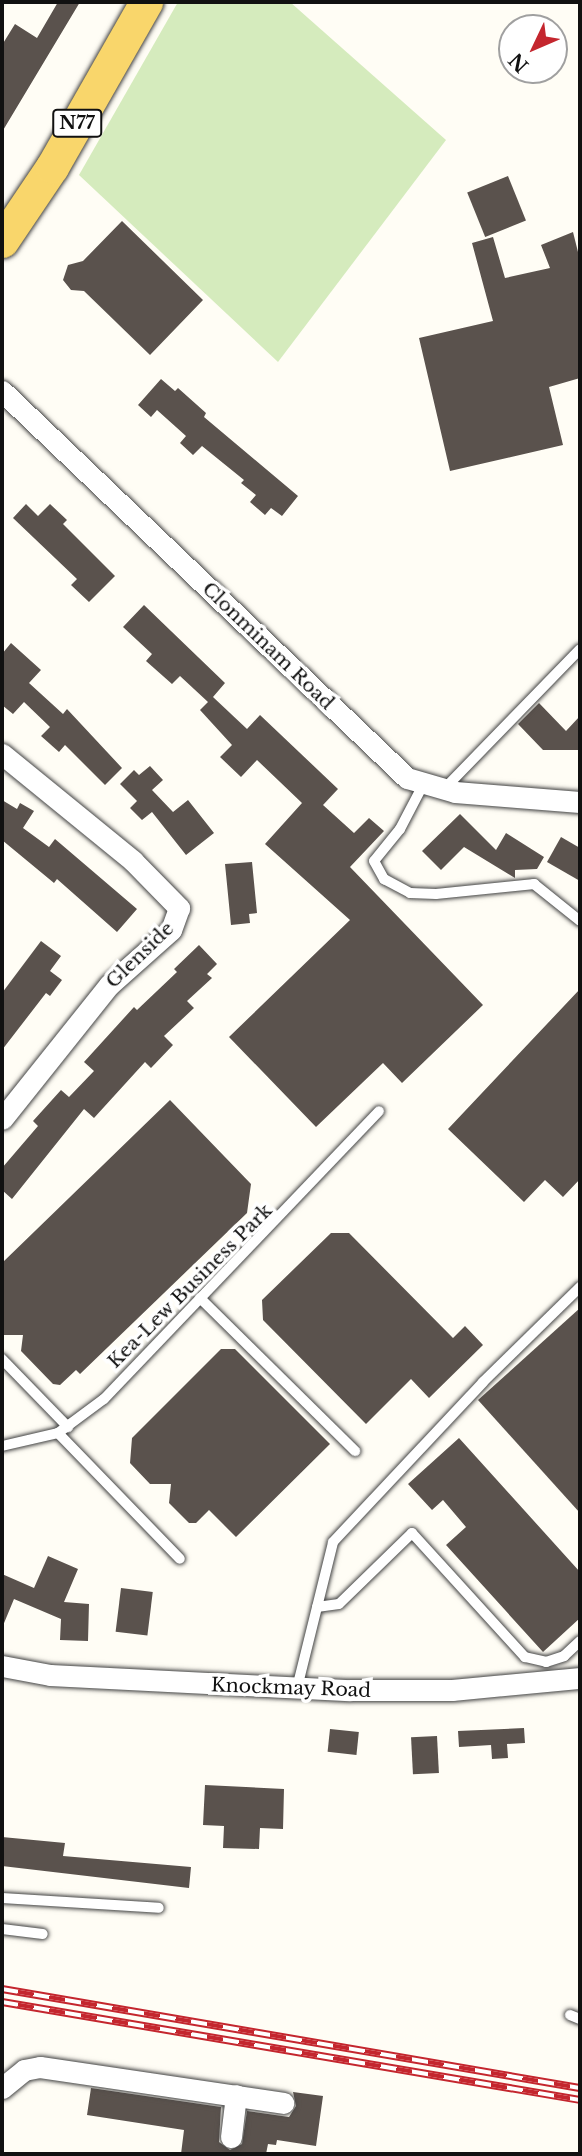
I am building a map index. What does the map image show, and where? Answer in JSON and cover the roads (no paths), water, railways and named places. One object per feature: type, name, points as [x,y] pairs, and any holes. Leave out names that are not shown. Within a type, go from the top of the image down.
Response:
[{"type":"main road","name":"N77","points":[[2,241],[52,167],[146,2]]},
{"type":"street","name":"Clonminam Road","points":[[2,391],[380,756],[431,788],[580,802]]},
{"type":"street","name":"Glenside","points":[[2,754],[133,862],[179,908],[171,930],[109,985],[2,1119]]},
{"type":"street","name":"Knockmay Road","points":[[2,1666],[50,1675],[297,1688],[452,1690],[580,1678]]},
{"type":"street","points":[[2,2088],[24,2070],[40,2067],[283,2103]]},
{"type":"street","points":[[231,2137],[236,2095]]},
{"type":"lane","points":[[580,649],[453,784],[431,788],[374,861],[384,879],[410,893],[436,894],[534,884],[580,921]]},
{"type":"lane","name":"Kea-Lew Business Park","points":[[2,1446],[63,1430],[104,1399],[379,1111]]},
{"type":"lane","points":[[297,1688],[333,1542],[483,1382],[580,1287]]},
{"type":"lane","points":[[201,1298],[355,1451]]},
{"type":"lane","points":[[2,1359],[180,1559]]},
{"type":"lane","points":[[317,1607],[339,1604],[411,1533],[525,1657],[546,1662],[564,1656],[580,1641]]},
{"type":"lane","points":[[2,1898],[159,1908]]},
{"type":"lane","points":[[2,1929],[43,1934]]},
{"type":"railway","points":[[2,1989],[580,2088]]},
{"type":"railway","points":[[2,2002],[580,2100]]}]
